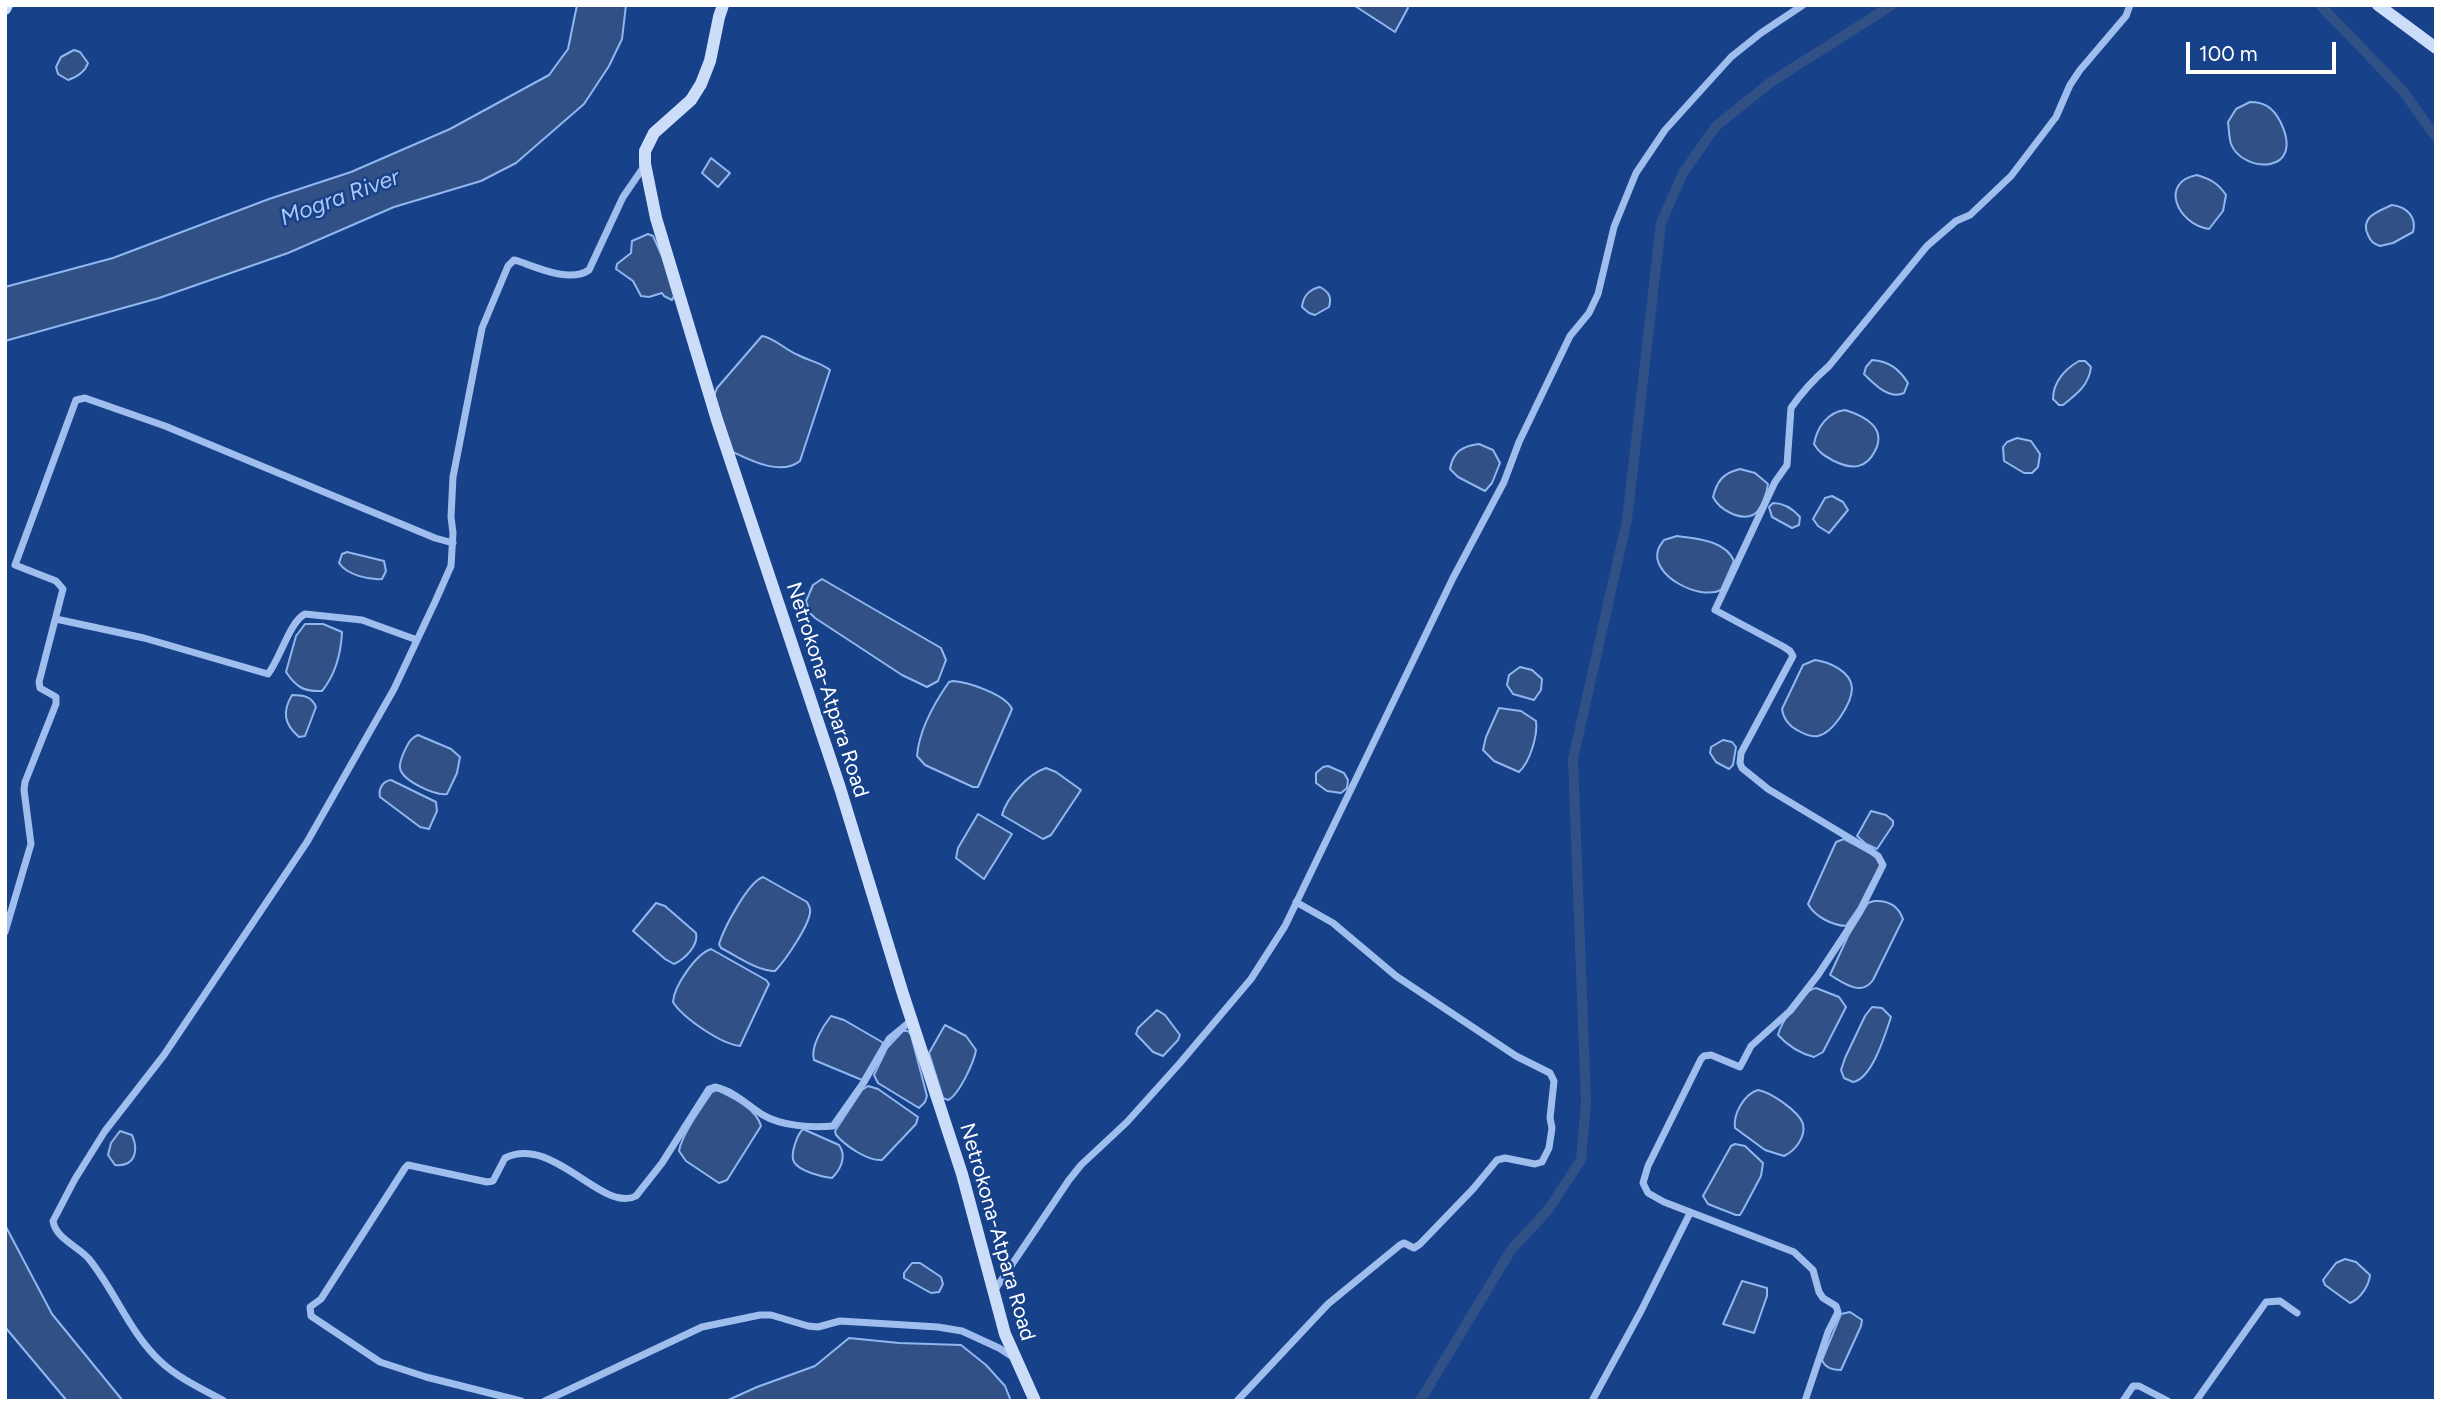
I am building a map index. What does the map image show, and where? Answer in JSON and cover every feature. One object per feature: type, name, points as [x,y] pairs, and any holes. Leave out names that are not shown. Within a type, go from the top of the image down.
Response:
[{"type":"street","points":[[224,1401],[159,1361],[138,1334],[92,1262],[57,1232],[53,1220],[105,1131],[164,1055],[307,842],[394,689],[451,566],[453,477],[482,328],[508,265],[514,260],[563,275],[579,276],[589,270],[623,197],[645,164],[645,151],[654,134],[691,100],[702,84],[723,5]]},
{"type":"street","points":[[994,1292],[1069,1180],[1136,1112],[1251,979],[1285,926],[1453,578],[1504,482],[1519,442],[1570,336],[1589,313],[1598,294],[1614,227],[1636,173],[1665,130],[1731,57],[1803,5]]},
{"type":"street","points":[[1805,1401],[1828,1332],[1838,1312],[1836,1306],[1823,1298],[1814,1270],[1794,1252],[1690,1213],[1648,1193],[1643,1183],[1648,1166],[1701,1059],[1711,1055],[1740,1067],[1751,1046],[1790,1011],[1818,975],[1858,913],[1883,865],[1871,851],[1768,789],[1742,768],[1741,753],[1746,742],[1793,656],[1784,647],[1718,613],[1716,608],[1775,482],[1787,465],[1791,408],[1810,382],[1829,366],[1927,246],[1956,221],[1970,215],[2011,176],[2056,117],[2070,85],[2126,16],[2130,5]]},
{"type":"street","points":[[2378,5],[2436,48]]},
{"type":"street","name":"Netrokona-Atpara Road","points":[[645,164],[656,218],[681,305],[840,788],[962,1174],[1005,1334],[1035,1401]]},
{"type":"street","points":[[5,932],[31,844],[25,782],[56,705],[56,697],[40,688],[39,682],[63,589],[56,581],[15,565],[76,400],[85,398],[165,426],[435,538],[453,543]]},
{"type":"street","points":[[56,619],[144,638],[268,674],[276,664],[296,620],[305,614],[362,620],[417,640]]},
{"type":"street","points":[[1237,1401],[1328,1304],[1400,1245],[1404,1243],[1414,1248],[1420,1244],[1497,1160],[1505,1158],[1535,1164],[1542,1162],[1549,1148],[1552,1128],[1550,1118],[1554,1081],[1550,1073],[1516,1056],[1396,976],[1333,923],[1296,902]]},
{"type":"street","points":[[521,1401],[426,1377],[380,1362],[311,1316],[310,1307],[321,1299],[376,1209],[408,1165],[487,1182],[493,1181],[505,1158],[520,1152],[553,1160],[592,1185],[620,1198],[632,1199],[662,1163],[709,1090],[715,1087],[727,1091],[764,1116],[773,1119],[801,1125],[833,1126],[864,1082],[889,1039],[912,1020]]},
{"type":"street","points":[[1592,1401],[1690,1213]]},
{"type":"street","points":[[2196,1401],[2266,1302],[2280,1300],[2297,1312]]},
{"type":"street","points":[[545,1401],[702,1327],[760,1315],[771,1315],[818,1327],[840,1321],[962,1331],[1016,1359]]},
{"type":"street","points":[[2123,1401],[2133,1386],[2139,1386],[2168,1401]]},
{"type":"water","name":"Mogra River","points":[[577,5],[626,5],[622,39],[609,66],[584,104],[516,163],[481,181],[394,207],[288,253],[159,298],[5,341],[5,287],[113,258],[269,199],[351,172],[450,129],[549,75],[568,49]]},
{"type":"water","points":[[1407,5],[1408,8],[1395,32],[1355,6]]},
{"type":"water","points":[[74,50],[80,52],[88,63],[80,74],[68,80],[58,74],[56,67],[61,57]]},
{"type":"water","points":[[2250,102],[2260,103],[2271,109],[2280,121],[2286,139],[2285,152],[2280,160],[2270,164],[2248,161],[2238,154],[2231,144],[2228,122],[2236,109]]},
{"type":"water","points":[[711,158],[730,173],[718,187],[702,173]]},
{"type":"water","points":[[2197,175],[2213,182],[2226,195],[2223,211],[2209,229],[2188,219],[2177,203],[2178,186],[2185,179]]},
{"type":"water","points":[[2392,205],[2410,214],[2414,222],[2413,232],[2393,243],[2380,246],[2370,239],[2366,224],[2372,216]]},
{"type":"water","points":[[648,234],[653,236],[662,256],[674,296],[672,300],[662,293],[649,297],[641,296],[633,281],[616,269],[617,264],[631,253],[632,241]]},
{"type":"water","points":[[1320,287],[1329,295],[1330,303],[1329,307],[1315,315],[1302,307],[1308,294]]},
{"type":"water","points":[[762,336],[830,370],[800,461],[784,467],[766,466],[733,452],[714,396],[717,388]]},
{"type":"water","points":[[1872,360],[1888,364],[1901,374],[1908,383],[1904,393],[1887,393],[1864,374]]},
{"type":"water","points":[[2079,361],[2085,361],[2091,367],[2088,379],[2082,389],[2063,405],[2059,405],[2053,399],[2058,382],[2069,368]]},
{"type":"water","points":[[1845,410],[1872,424],[1878,436],[1878,443],[1871,457],[1863,464],[1853,467],[1834,461],[1820,452],[1814,444],[1824,421]]},
{"type":"water","points":[[2017,438],[2031,441],[2040,454],[2038,467],[2032,473],[2024,473],[2004,461],[2003,447]]},
{"type":"water","points":[[1479,444],[1493,450],[1500,463],[1492,483],[1485,491],[1458,477],[1450,469],[1460,450]]},
{"type":"water","points":[[1740,469],[1755,473],[1768,484],[1759,510],[1753,515],[1730,513],[1713,497],[1722,478]]},
{"type":"water","points":[[1832,496],[1843,502],[1848,510],[1829,533],[1813,519],[1825,498]]},
{"type":"water","points":[[1773,503],[1785,505],[1794,511],[1800,517],[1799,525],[1792,528],[1772,517],[1769,507]]},
{"type":"water","points":[[1677,536],[1710,542],[1730,554],[1734,561],[1721,590],[1701,592],[1689,589],[1669,577],[1661,568],[1658,559],[1659,547],[1664,540]]},
{"type":"water","points":[[347,552],[384,561],[386,571],[382,579],[371,579],[347,571],[339,563],[342,554]]},
{"type":"water","points":[[822,579],[941,648],[946,660],[938,681],[927,687],[902,675],[815,618],[806,601],[813,585]]},
{"type":"water","points":[[305,624],[323,624],[342,632],[336,663],[322,691],[301,688],[286,672],[296,636]]},
{"type":"water","points":[[1815,660],[1833,665],[1844,672],[1852,688],[1841,716],[1830,729],[1824,734],[1810,736],[1791,726],[1782,709],[1803,665]]},
{"type":"water","points":[[1520,667],[1532,670],[1542,679],[1541,690],[1534,700],[1513,694],[1507,685],[1509,675]]},
{"type":"water","points":[[949,682],[986,690],[1002,699],[1012,709],[978,787],[925,765],[917,756],[921,737],[938,698]]},
{"type":"water","points":[[292,695],[309,698],[316,707],[305,736],[299,737],[286,718]]},
{"type":"water","points":[[1499,708],[1521,711],[1536,721],[1532,748],[1527,762],[1519,772],[1494,761],[1483,750]]},
{"type":"water","points":[[418,735],[451,749],[460,757],[457,773],[447,794],[420,787],[402,773],[400,764],[404,752],[411,740]]},
{"type":"water","points":[[1723,740],[1732,742],[1736,747],[1733,765],[1729,769],[1716,762],[1710,753],[1711,747]]},
{"type":"water","points":[[1328,766],[1344,773],[1348,780],[1347,788],[1341,793],[1327,791],[1316,783],[1316,773]]},
{"type":"water","points":[[1046,768],[1081,790],[1051,835],[1043,839],[1002,815],[1008,801],[1019,787],[1032,775]]},
{"type":"water","points":[[391,780],[436,802],[437,811],[429,829],[420,827],[380,797],[382,786]]},
{"type":"water","points":[[1871,811],[1886,815],[1893,821],[1877,849],[1857,836]]},
{"type":"water","points":[[978,814],[1012,834],[984,879],[956,858],[958,848]]},
{"type":"water","points":[[1844,839],[1876,856],[1881,864],[1846,926],[1824,920],[1808,904],[1836,842]]},
{"type":"water","points":[[763,877],[807,902],[810,909],[801,935],[775,971],[761,969],[721,948],[719,944],[744,896],[750,887]]},
{"type":"water","points":[[1874,901],[1892,904],[1903,919],[1873,980],[1863,988],[1852,987],[1830,975],[1848,936],[1868,903]]},
{"type":"water","points":[[656,903],[665,906],[696,933],[690,951],[674,964],[633,931]]},
{"type":"water","points":[[711,949],[769,984],[740,1046],[723,1041],[703,1029],[673,1002],[677,988],[687,971],[699,957]]},
{"type":"water","points":[[1816,988],[1839,997],[1846,1007],[1823,1052],[1814,1057],[1794,1049],[1778,1035],[1793,1007],[1805,994]]},
{"type":"water","points":[[1872,1007],[1882,1008],[1891,1017],[1872,1065],[1860,1079],[1853,1082],[1844,1078],[1841,1070],[1865,1016]]},
{"type":"water","points":[[1157,1010],[1165,1015],[1180,1035],[1163,1056],[1153,1052],[1136,1034],[1138,1028]]},
{"type":"water","points":[[831,1016],[844,1020],[883,1044],[862,1080],[814,1060],[816,1043]]},
{"type":"water","points":[[945,1025],[966,1036],[976,1050],[961,1085],[948,1100],[943,1098],[929,1053]]},
{"type":"water","points":[[903,1031],[908,1031],[911,1035],[927,1096],[919,1108],[878,1083],[874,1075],[887,1048]]},
{"type":"water","points":[[868,1086],[878,1089],[918,1117],[916,1124],[882,1160],[857,1152],[840,1139],[835,1131],[862,1090]]},
{"type":"water","points":[[717,1090],[749,1109],[761,1126],[727,1180],[719,1183],[686,1161],[679,1151],[693,1121],[712,1092]]},
{"type":"water","points":[[1758,1090],[1784,1103],[1796,1113],[1803,1124],[1799,1143],[1784,1156],[1765,1150],[1735,1128],[1740,1105]]},
{"type":"water","points":[[803,1129],[839,1145],[843,1154],[842,1162],[832,1178],[806,1171],[794,1162],[792,1156]]},
{"type":"water","points":[[120,1131],[132,1135],[135,1152],[131,1161],[115,1165],[108,1155],[111,1143]]},
{"type":"water","points":[[1731,1146],[1745,1146],[1763,1163],[1761,1176],[1740,1215],[1708,1204],[1703,1196]]},
{"type":"water","points":[[5,1225],[52,1314],[123,1401],[67,1401],[5,1327]]},
{"type":"water","points":[[2345,1259],[2356,1262],[2370,1275],[2363,1292],[2350,1303],[2325,1285],[2323,1280],[2336,1263]]},
{"type":"water","points":[[912,1263],[920,1263],[941,1277],[943,1284],[939,1292],[931,1293],[904,1278],[904,1273]]},
{"type":"water","points":[[1742,1281],[1767,1288],[1767,1296],[1754,1333],[1723,1324]]},
{"type":"water","points":[[1850,1312],[1862,1320],[1861,1326],[1841,1370],[1832,1369],[1822,1360],[1841,1314]]},
{"type":"water","points":[[849,1338],[961,1345],[986,1365],[1005,1386],[1011,1401],[726,1401],[815,1366]]},
{"type":"waterway","points":[[1420,1401],[1511,1250],[1548,1210],[1581,1160],[1586,1102],[1573,759],[1627,520],[1661,223],[1683,173],[1716,126],[1771,82],[1892,5]]},
{"type":"waterway","points":[[2320,5],[2403,91],[2436,137]]}]
